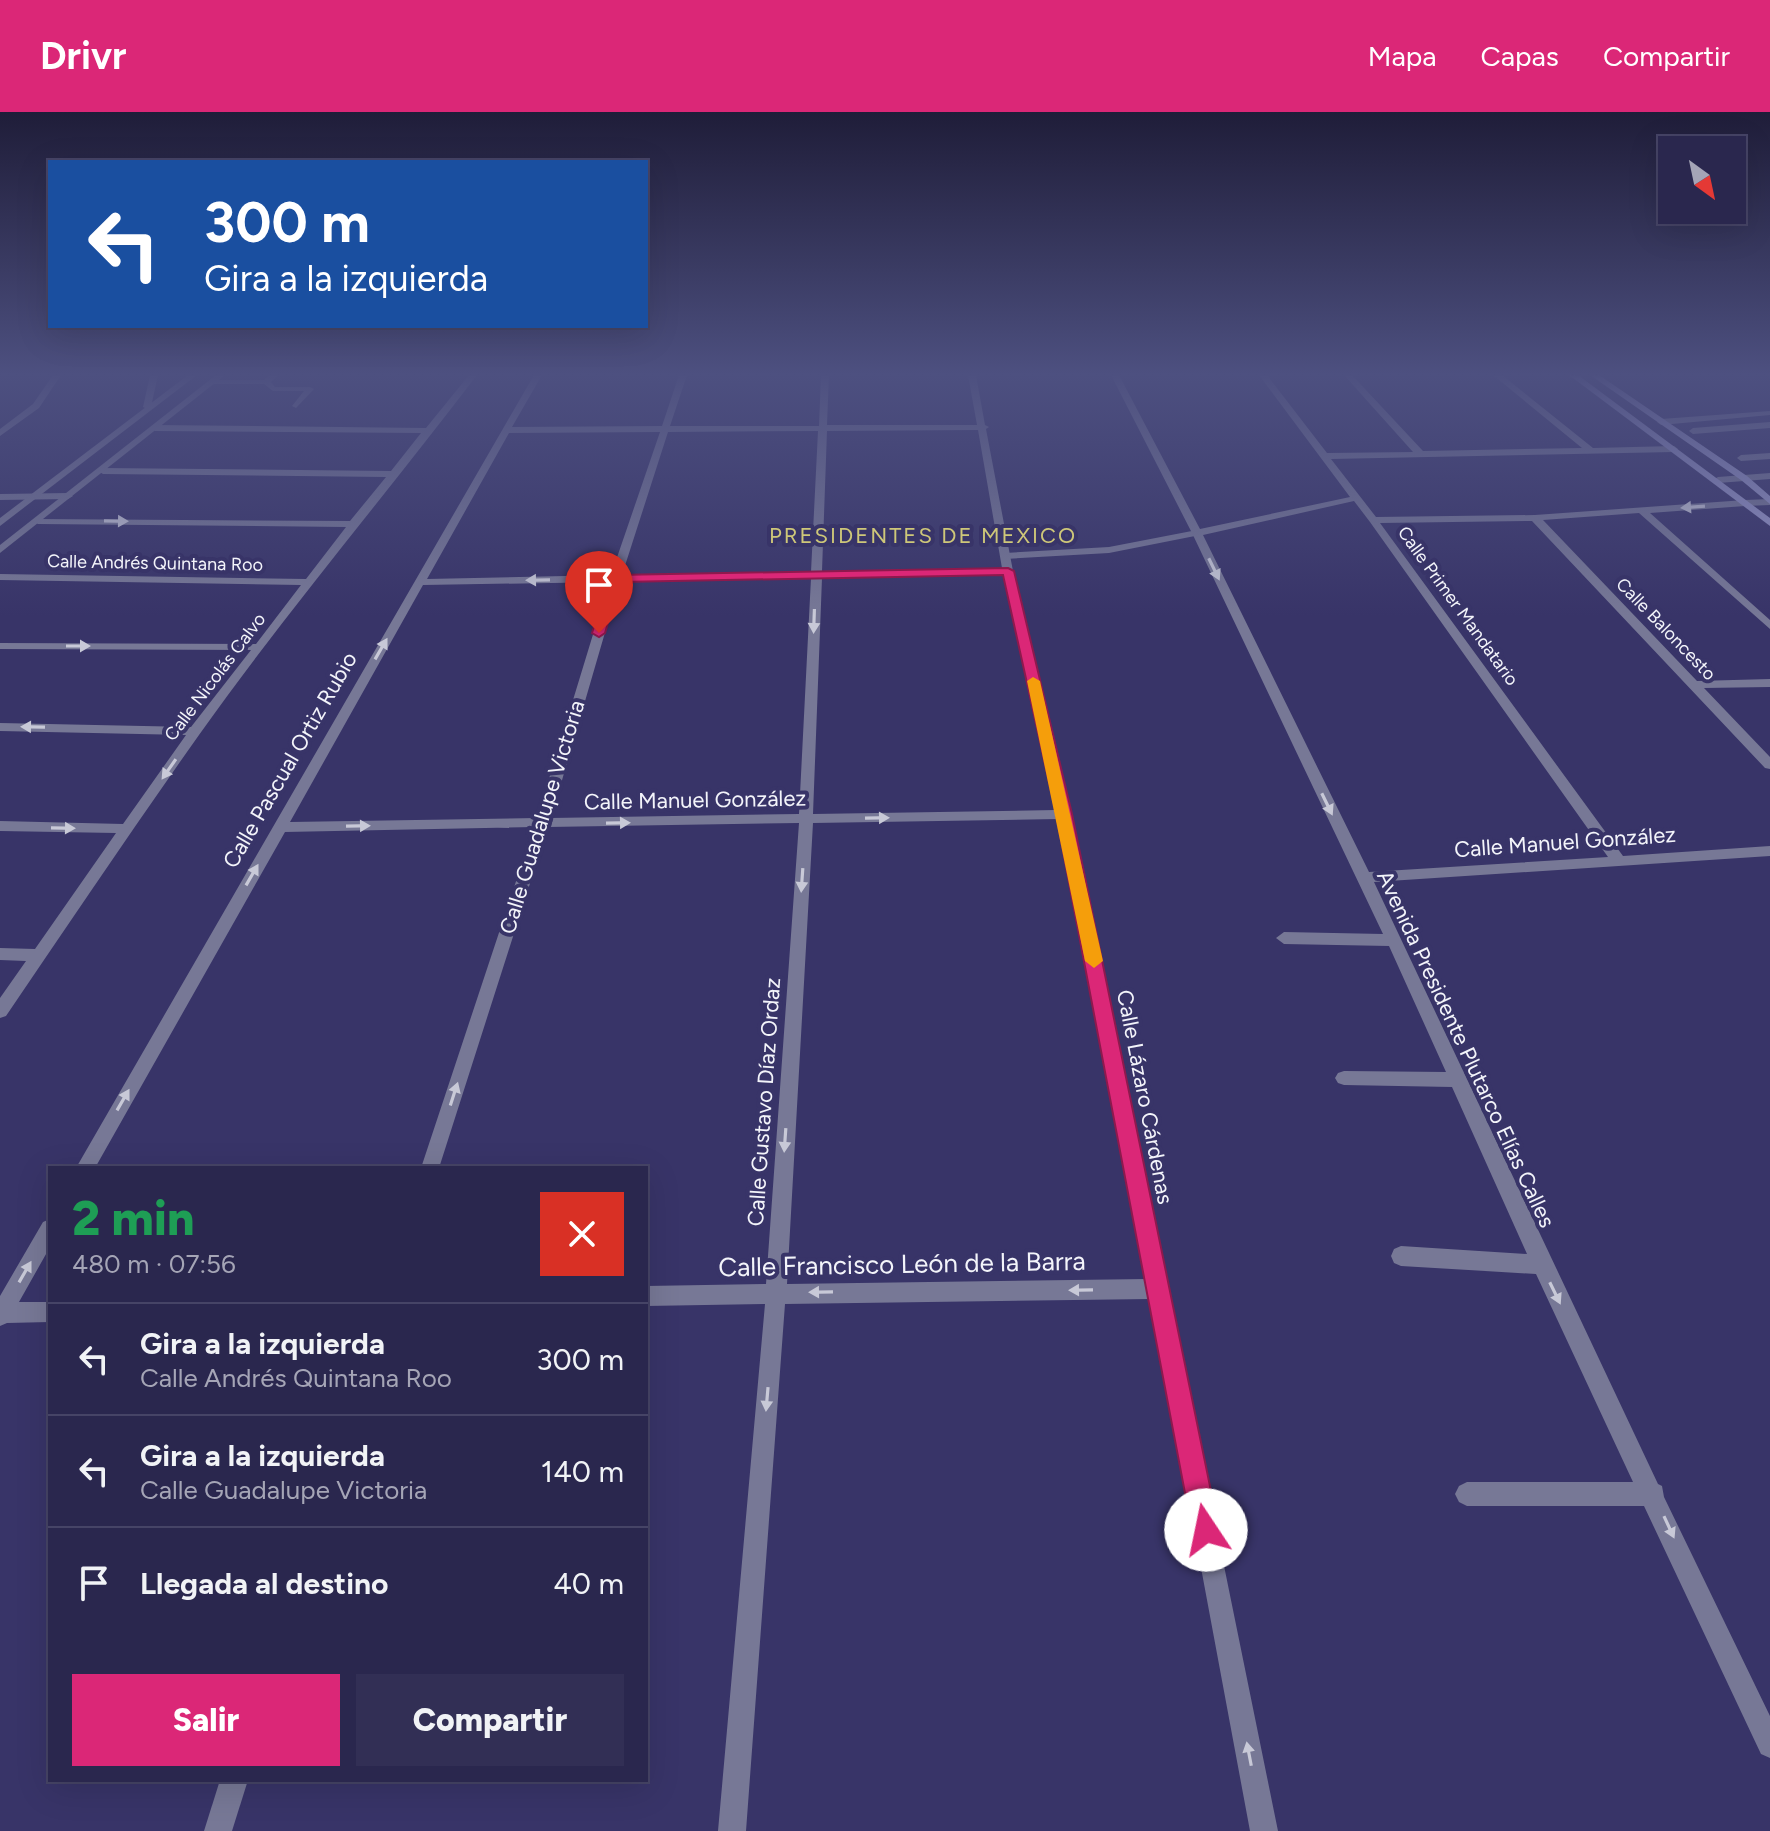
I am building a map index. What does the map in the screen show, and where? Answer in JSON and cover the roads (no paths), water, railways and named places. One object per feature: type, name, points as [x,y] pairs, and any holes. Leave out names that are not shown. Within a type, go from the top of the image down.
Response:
[{"type":"main road","points":[[1683,455],[1770,523]]},
{"type":"main road","points":[[1710,455],[1744,478],[1770,501]]},
{"type":"street","points":[[0,523],[88,455]]},
{"type":"street","points":[[0,550],[122,455]]},
{"type":"street","name":"Calle Nicolás Calvo","points":[[0,1011],[195,731],[409,455]]},
{"type":"street","name":"Calle Pascual Ortiz Rubio","points":[[86,1166],[492,455]]},
{"type":"street","name":"Calle Guadalupe Victoria","points":[[431,1166],[542,824],[615,579],[657,455]]},
{"type":"street","name":"Calle Gustavo Díaz Ordaz","points":[[732,1831],[776,1293],[806,820],[823,455]]},
{"type":"street","name":"Calle Lázaro Cárdenas","points":[[989,455],[1006,564],[1064,814],[1264,1831]]},
{"type":"street","name":"Avenida Presidente Plutarco Elías Calles","points":[[1157,455],[1394,940],[1542,1265],[1654,1494],[1770,1745]]},
{"type":"street","points":[[1324,456],[1400,455]]},
{"type":"street","name":"Calle Primer Mandatario","points":[[1324,456],[1619,861]]},
{"type":"street","points":[[1741,458],[1770,456]]},
{"type":"street","points":[[103,471],[393,474]]},
{"type":"street","points":[[1718,480],[1770,476]]},
{"type":"street","points":[[0,497],[68,496]]},
{"type":"street","points":[[419,582],[816,577],[1006,564],[1109,550],[1357,498]]},
{"type":"street","points":[[1373,520],[1535,518],[1770,501]]},
{"type":"street","points":[[1642,511],[1770,626]]},
{"type":"street","name":"Calle Baloncesto","points":[[1535,518],[1770,765]]},
{"type":"street","points":[[38,521],[353,524]]},
{"type":"street","name":"Calle Andrés Quintana Roo","points":[[0,577],[310,582]]},
{"type":"street","points":[[0,646],[259,647]]},
{"type":"street","points":[[1694,685],[1770,683]]},
{"type":"street","points":[[0,727],[195,731]]},
{"type":"street","name":"Calle Manuel González","points":[[280,827],[1064,814]]},
{"type":"street","points":[[0,826],[127,829]]},
{"type":"street","name":"Calle Manuel González","points":[[1362,878],[1770,851]]},
{"type":"street","points":[[1284,938],[1394,940]]},
{"type":"street","points":[[0,954],[40,955]]},
{"type":"street","points":[[1344,1078],[1459,1080]]},
{"type":"street","points":[[1,1314],[48,1232]]},
{"type":"street","points":[[1401,1256],[1542,1265]]},
{"type":"street","name":"Calle Francisco León de la Barra","points":[[648,1296],[1159,1289]]},
{"type":"street","points":[[1,1314],[48,1312]]},
{"type":"street","points":[[1467,1494],[1654,1494]]},
{"type":"street","points":[[218,1831],[233,1782]]},
{"type":"district","name":"PRESIDENTES DE MEXICO","points":[[923,535]]}]
